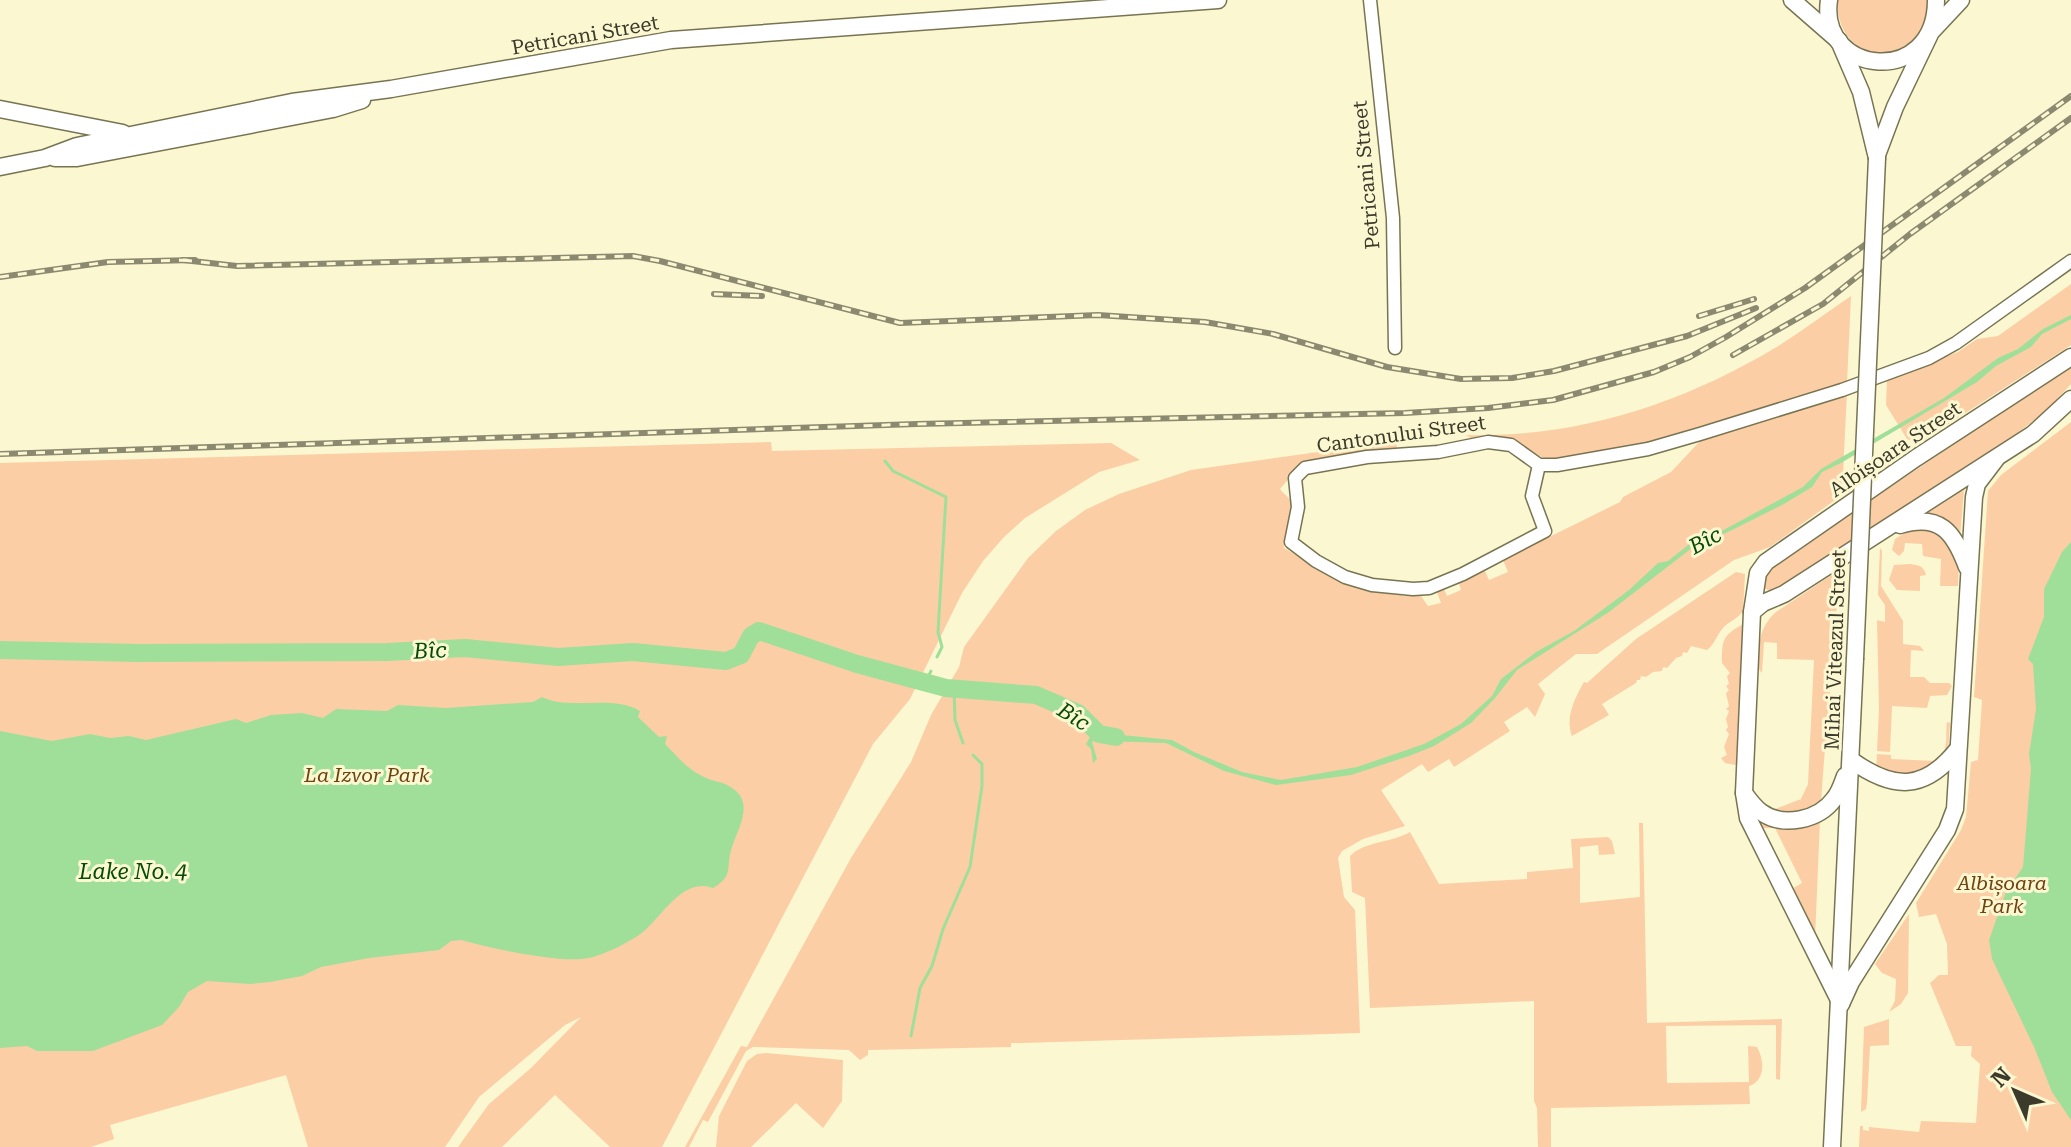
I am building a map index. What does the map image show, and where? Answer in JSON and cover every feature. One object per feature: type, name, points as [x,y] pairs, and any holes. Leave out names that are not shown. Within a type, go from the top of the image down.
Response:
[{"type":"main road","name":"Petricani Street","points":[[0,167],[45,158],[77,146],[292,102],[391,89],[686,38],[1218,0]]},
{"type":"main road","points":[[1792,0],[1861,58],[1888,62],[1913,53],[1961,0]]},
{"type":"main road","name":"Mihai Viteazul Street","points":[[1829,0],[1829,18],[1861,92],[1877,156],[1841,1004],[1832,1147]]},
{"type":"main road","points":[[1931,32],[1936,16],[1936,0]]},
{"type":"main road","name":"Mihai Viteazul Street","points":[[1877,156],[1903,88],[1931,32]]},
{"type":"main road","name":"Petricani Street","points":[[45,158],[77,158],[333,109],[391,89]]},
{"type":"main road","points":[[0,109],[160,142]]},
{"type":"main road","name":"Albișoara Street","points":[[1752,612],[1758,573],[1766,562],[1916,458],[2071,357]]},
{"type":"main road","points":[[1841,1004],[1748,818],[1744,793],[1752,612],[1996,459],[2044,426],[2071,399]]},
{"type":"main road","points":[[1841,1004],[1851,982],[1947,830],[1955,809],[1977,484],[1996,459]]},
{"type":"main road","points":[[1887,529],[1913,521],[1939,524],[1956,542],[1969,571]]},
{"type":"main road","points":[[1751,633],[1765,612],[1784,594]]},
{"type":"main road","points":[[1744,793],[1757,809],[1771,817],[1784,820],[1809,817],[1833,801],[1851,760],[1872,774],[1899,783],[1932,776],[1958,749]]},
{"type":"street","name":"Petricani Street","points":[[1370,0],[1393,218],[1395,348]]},
{"type":"street","points":[[1539,465],[1581,462],[1648,449],[1871,380],[1943,350],[2071,261]]},
{"type":"street","name":"Cantonului Street","points":[[1488,442],[1511,445],[1539,465],[1532,496],[1545,531],[1463,574],[1429,588],[1395,588],[1345,577],[1291,542],[1298,507],[1295,478],[1305,468],[1367,457],[1438,452],[1488,442]]},
{"type":"green space","points":[[1838,0],[1928,0],[1927,23],[1905,49],[1892,54],[1867,52],[1848,37],[1838,13]]},
{"type":"green space","points":[[2071,284],[2071,345],[1922,441],[1917,443],[1907,439],[1886,405],[1887,379],[1958,352],[1977,339],[1998,336]]},
{"type":"green space","points":[[1851,296],[1847,383],[1679,436],[1590,455],[1550,459],[1475,441],[1466,435],[1548,431],[1627,414],[1665,401],[1703,386],[1775,348]]},
{"type":"green space","points":[[2071,365],[2071,384],[2046,411],[2015,435],[1772,592],[1764,588],[1763,583],[1771,568]]},
{"type":"green space","points":[[1847,392],[1842,495],[1770,547],[1734,560],[1597,654],[1576,654],[1538,684],[1545,694],[1535,717],[1527,707],[1504,722],[1510,731],[1454,767],[1449,759],[1428,772],[1422,764],[1381,790],[1405,826],[1363,839],[1342,851],[1338,858],[1344,897],[1355,910],[1360,1033],[868,1050],[868,1055],[860,1060],[849,1050],[753,1047],[746,1051],[708,1122],[703,1120],[689,1147],[685,1147],[741,1046],[747,1047],[851,858],[911,762],[931,715],[959,667],[964,647],[1028,558],[1056,531],[1085,510],[1119,494],[1191,470],[1396,441],[1397,448],[1353,453],[1327,461],[1312,459],[1297,469],[1280,489],[1294,509],[1284,538],[1284,548],[1329,574],[1401,592],[1402,596],[1421,596],[1428,606],[1441,603],[1437,592],[1444,589],[1447,596],[1461,590],[1459,583],[1483,567],[1489,580],[1508,572],[1503,560],[1620,502],[1623,497],[1671,472],[1702,439]]},
{"type":"green space","name":"Albișoara Park","points":[[2071,422],[2071,1147],[1859,1147],[1860,1126],[1869,1131],[1869,1127],[1919,1132],[1921,1121],[1976,1123],[1980,1064],[1971,1056],[1972,1046],[1956,1046],[1930,983],[1939,975],[1948,975],[1947,944],[1936,914],[1919,917],[1916,903],[1961,830],[1966,817],[1971,762],[1978,760],[1982,700],[1974,697],[1988,491],[2001,475]]},
{"type":"green space","name":"La Izvor Park","points":[[771,442],[772,451],[1111,443],[1140,460],[1099,472],[1025,518],[983,561],[962,593],[910,699],[873,744],[662,1147],[610,1147],[555,1095],[502,1147],[458,1147],[489,1104],[531,1068],[581,1017],[565,1025],[479,1097],[445,1147],[308,1147],[286,1075],[110,1125],[114,1139],[91,1147],[0,1147],[0,463]]},
{"type":"green space","points":[[1964,490],[1960,537],[1923,516]]},
{"type":"green space","points":[[1916,526],[1937,529],[1959,558],[1958,586],[1940,586],[1941,559],[1923,556],[1922,544],[1905,543],[1904,551],[1899,556],[1892,550],[1895,539]]},
{"type":"green space","points":[[1880,548],[1881,586],[1903,621],[1903,644],[1920,646],[1924,651],[1911,650],[1910,677],[1924,677],[1930,683],[1949,683],[1952,686],[1947,695],[1930,696],[1927,708],[1892,706],[1890,752],[1877,751],[1877,620],[1885,622],[1885,605],[1878,595]]},
{"type":"green space","points":[[1894,565],[1920,566],[1925,572],[1926,575],[1920,576],[1920,591],[1897,590],[1889,580]]},
{"type":"green space","points":[[1839,570],[1821,803],[1810,809],[1785,813],[1773,810],[1801,799],[1808,784],[1814,660],[1777,659],[1777,643],[1764,642],[1762,673],[1758,668],[1761,637],[1766,624],[1776,612]]},
{"type":"green space","points":[[1736,572],[1745,574],[1743,611],[1723,628],[1710,648],[1691,646],[1687,653],[1683,652],[1662,671],[1641,676],[1636,683],[1602,704],[1609,715],[1572,736],[1570,715],[1584,682],[1587,683],[1636,639]]},
{"type":"green space","points":[[1743,624],[1736,765],[1725,763],[1721,758],[1727,755],[1724,747],[1729,734],[1726,730],[1729,711],[1726,709],[1729,706],[1726,693],[1729,690],[1726,686],[1730,673],[1722,663],[1722,649],[1727,636]]},
{"type":"green space","points":[[1947,722],[1950,723],[1948,752],[1944,759],[1906,777],[1876,773],[1877,754],[1891,755],[1891,759],[1935,761],[1940,758],[1946,744]]},
{"type":"green space","points":[[1759,819],[1820,820],[1815,939],[1790,890],[1802,883],[1775,828],[1760,828]]},
{"type":"green space","points":[[1639,823],[1643,823],[1647,1023],[1782,1019],[1780,1080],[1776,1079],[1776,1025],[1666,1026],[1667,1083],[1749,1082],[1748,1046],[1757,1047],[1762,1070],[1758,1080],[1749,1086],[1750,1104],[1551,1108],[1551,1147],[1538,1147],[1534,1101],[1534,1001],[1370,1008],[1365,898],[1352,892],[1350,856],[1363,847],[1410,832],[1439,884],[1527,879],[1527,872],[1573,868],[1571,839],[1608,837],[1615,854],[1599,855],[1598,845],[1580,847],[1580,903],[1640,897]]},
{"type":"green space","points":[[1909,914],[1908,993],[1901,1004],[1889,1012],[1895,1001],[1896,979],[1882,973],[1875,964]]},
{"type":"green space","points":[[1889,1019],[1889,1045],[1870,1046],[1867,1103],[1866,1109],[1861,1112],[1864,1027]]},
{"type":"green space","points":[[757,1054],[843,1060],[842,1101],[823,1128],[796,1103],[751,1147],[716,1147],[719,1116],[747,1061]]},
{"type":"water","points":[[2071,315],[2071,319],[2042,334],[2031,347],[1996,366],[1977,382],[1822,472],[1812,487],[1726,533],[1697,544],[1609,612],[1517,670],[1471,723],[1434,746],[1351,775],[1276,785],[1224,771],[1166,743],[1102,741],[1096,738],[1092,742],[1097,759],[1093,763],[1091,749],[1086,744],[1094,730],[1172,740],[1242,772],[1281,780],[1357,767],[1424,744],[1461,724],[1492,696],[1501,679],[1536,652],[1574,631],[1629,590],[1658,563],[1668,561],[1697,538],[1718,533],[1803,487],[1821,469],[1944,398],[1998,358]]},
{"type":"water","points":[[2071,542],[2071,1120],[2052,1092],[1992,959],[1989,940],[2006,892],[2023,867],[2031,769],[2029,754],[2036,709],[2033,664],[2028,659],[2044,617],[2044,589],[2062,552]]},
{"type":"water","name":"Lake No. 4","points":[[542,697],[565,703],[617,704],[640,711],[638,717],[659,737],[667,736],[665,744],[686,766],[735,790],[744,811],[730,854],[727,875],[720,883],[713,888],[691,888],[672,901],[639,935],[589,958],[544,957],[461,940],[451,941],[439,950],[321,967],[302,976],[270,982],[207,981],[188,992],[162,1025],[93,1051],[37,1051],[27,1046],[0,1048],[0,731],[52,741],[90,734],[146,740],[236,719],[246,723],[271,715],[302,713],[323,718],[336,709],[387,711],[398,705],[446,708],[533,702]]},
{"type":"waterway","points":[[885,461],[893,471],[946,497],[938,632],[942,647],[937,657]]},
{"type":"waterway","name":"Bîc","points":[[0,650],[387,652],[465,648],[558,657],[633,652],[726,661],[741,655],[751,636],[759,631],[857,664],[946,688],[1036,695],[1078,713],[1099,734],[1116,737]]},
{"type":"waterway","points":[[925,683],[931,671]]},
{"type":"waterway","points":[[954,688],[955,720],[963,743]]},
{"type":"waterway","points":[[911,1036],[920,988],[932,966],[943,929],[970,867],[982,786],[982,764],[973,755]]},
{"type":"railway","points":[[0,454],[917,424],[1405,413],[1553,400],[1654,372],[1726,337],[1805,288],[2071,96]]},
{"type":"railway","points":[[1733,355],[1823,304],[1910,234],[2071,118]]},
{"type":"railway","points":[[183,260],[237,266],[633,256],[900,323],[1098,315],[1205,322],[1273,334],[1387,367],[1461,379],[1512,378],[1554,371],[1687,336],[1756,308]]},
{"type":"railway","points":[[0,277],[108,262],[195,260]]},
{"type":"railway","points":[[714,294],[762,296]]},
{"type":"railway","points":[[1699,316],[1754,299]]}]
